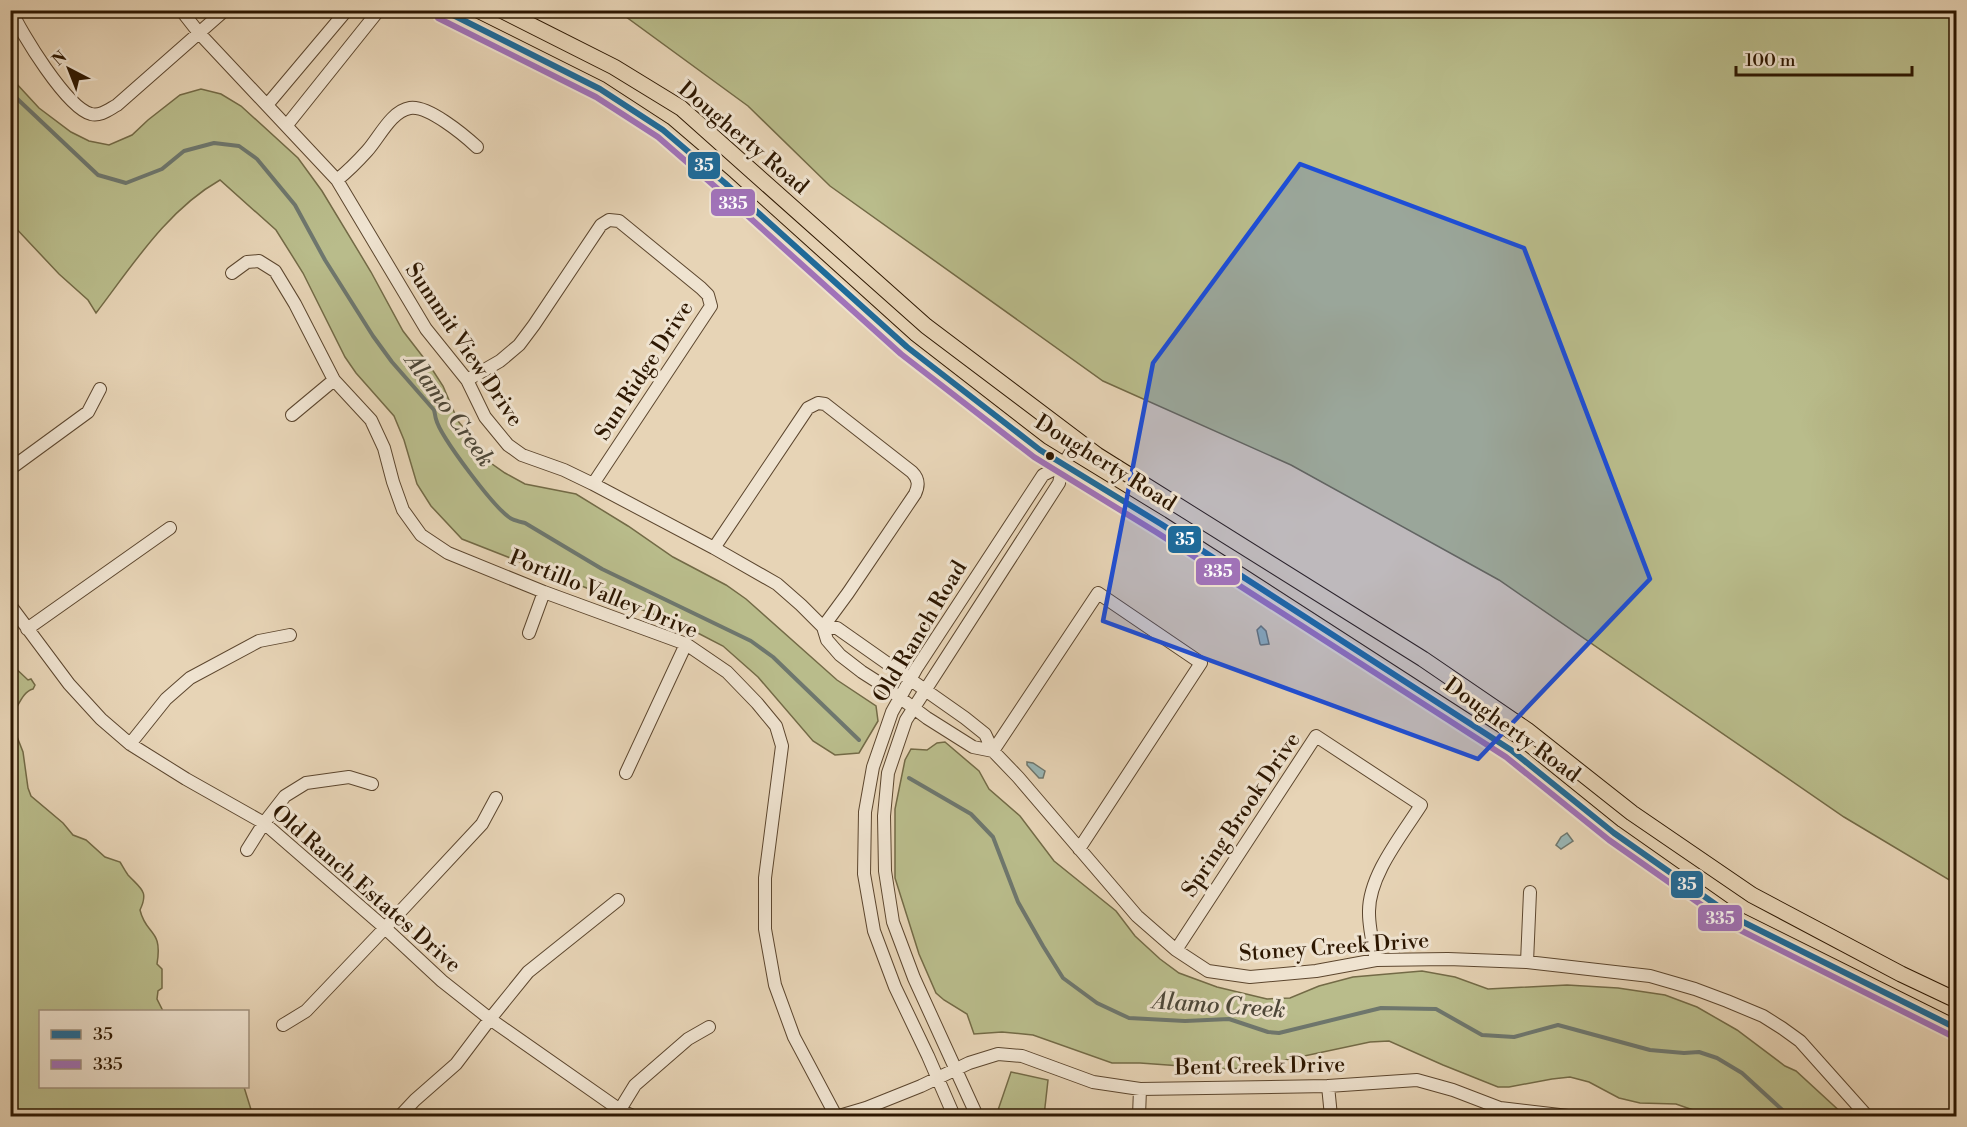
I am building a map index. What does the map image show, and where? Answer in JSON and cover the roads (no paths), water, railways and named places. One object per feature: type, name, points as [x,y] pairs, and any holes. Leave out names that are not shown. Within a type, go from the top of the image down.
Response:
[{"type":"main road","name":"Dougherty Road","points":[[442,10],[600,89],[663,130],[734,190],[907,347],[1040,450],[1161,524],[1511,750],[1614,833],[1735,918],[1956,1028]]},
{"type":"main road","name":"Dougherty Road","points":[[501,10],[614,67],[681,108],[926,326],[1096,455],[1423,659],[1527,730],[1632,813],[1752,895],[1901,974],[1956,1000]]},
{"type":"street","points":[[11,10],[21,33],[49,73],[89,114],[101,114],[117,105],[225,10]]},
{"type":"street","name":"Summit View Drive","points":[[181,10],[337,180],[426,329],[467,380],[485,417],[508,445],[522,455],[564,470],[593,484],[777,584],[823,627],[827,640],[840,655],[914,708]]},
{"type":"street","points":[[267,105],[347,10]]},
{"type":"street","points":[[287,125],[379,10]]},
{"type":"street","points":[[337,180],[370,148],[396,115],[411,108],[421,108],[462,133],[477,147]]},
{"type":"street","name":"Sun Ridge Drive","points":[[467,380],[500,361],[519,345],[601,225],[609,220],[619,221],[700,288],[708,296],[711,306],[593,484]]},
{"type":"street","name":"Portillo Valley Drive","points":[[232,273],[247,262],[259,261],[274,271],[295,304],[334,380],[371,420],[384,448],[403,510],[421,535],[448,553],[544,592],[686,644],[728,672],[776,726],[782,746],[765,878],[765,928],[775,985],[794,1037],[838,1116]]},
{"type":"street","points":[[292,415],[334,380]]},
{"type":"street","points":[[10,468],[88,412],[100,389]]},
{"type":"street","points":[[714,548],[808,408],[818,403],[825,404],[912,472],[918,482],[918,489],[823,627]]},
{"type":"street","name":"Old Ranch Road","points":[[977,1116],[914,978],[893,922],[885,871],[888,773],[906,720],[1059,483],[1063,465],[1078,441]]},
{"type":"street","name":"Old Ranch Road","points":[[954,1116],[894,987],[874,931],[864,874],[866,812],[873,766],[892,712],[910,681],[1043,475],[1063,465]]},
{"type":"street","points":[[27,629],[170,528]]},
{"type":"street","points":[[530,633],[544,592]]},
{"type":"street","points":[[993,751],[1098,593],[1201,663],[1079,849]]},
{"type":"street","name":"Old Ranch Estates Drive","points":[[10,604],[69,684],[101,719],[130,744],[264,823],[442,981],[489,1019],[618,1113],[633,1116]]},
{"type":"street","name":"Summit View Drive","points":[[823,627],[837,628],[924,691]]},
{"type":"street","points":[[130,744],[166,699],[190,678],[259,641],[290,634]]},
{"type":"street","points":[[626,773],[686,644]]},
{"type":"street","name":"Stoney Creek Drive","points":[[924,691],[985,734],[993,751],[1137,916],[1176,950],[1208,971],[1250,977],[1316,971],[1376,960],[1448,958],[1527,962],[1650,976],[1695,989],[1762,1016],[1800,1041],[1867,1116]]},
{"type":"street","name":"Stoney Creek Drive","points":[[914,708],[973,747],[993,751]]},
{"type":"street","name":"Spring Brook Drive","points":[[1176,950],[1316,736],[1421,805],[1386,859],[1372,891],[1368,913],[1376,960]]},
{"type":"street","points":[[247,850],[285,796],[306,783],[349,777],[372,784]]},
{"type":"street","points":[[282,1025],[306,1011],[385,928],[482,824],[496,798]]},
{"type":"street","points":[[1527,962],[1530,892]]},
{"type":"street","points":[[400,1116],[456,1064],[528,972],[618,900]]},
{"type":"street","points":[[618,1113],[635,1085],[688,1039],[709,1027]]},
{"type":"street","name":"Bent Creek Drive","points":[[955,1069],[998,1054],[1022,1056],[1092,1082],[1140,1089],[1328,1086],[1417,1080],[1453,1090],[1499,1112],[1568,1116]]},
{"type":"street","points":[[838,1116],[866,1108],[955,1069]]},
{"type":"street","points":[[1328,1086],[1331,1116]]},
{"type":"street","points":[[1139,1116],[1140,1089]]},
{"type":"water","points":[[1261,626],[1266,631],[1269,644],[1260,644],[1257,630]]},
{"type":"water","points":[[1027,762],[1045,771],[1043,778],[1039,778]]},
{"type":"water","points":[[1567,833],[1573,841],[1561,849],[1556,845]]},
{"type":"waterway","name":"Alamo Creek","points":[[10,92],[98,175],[126,183],[162,169],[184,151],[214,143],[239,146],[257,159],[295,205],[325,260],[373,336],[392,362],[434,410],[447,441],[504,513],[602,569],[751,641],[773,657],[859,740]]},
{"type":"waterway","name":"Alamo Creek","points":[[909,778],[971,814],[993,837],[1018,902],[1063,978],[1097,1003],[1129,1018],[1185,1021],[1229,1019],[1268,1032],[1279,1033],[1381,1008],[1436,1009],[1482,1035],[1514,1037],[1558,1025],[1650,1050],[1699,1052],[1717,1058],[1742,1073],[1789,1116]]}]
